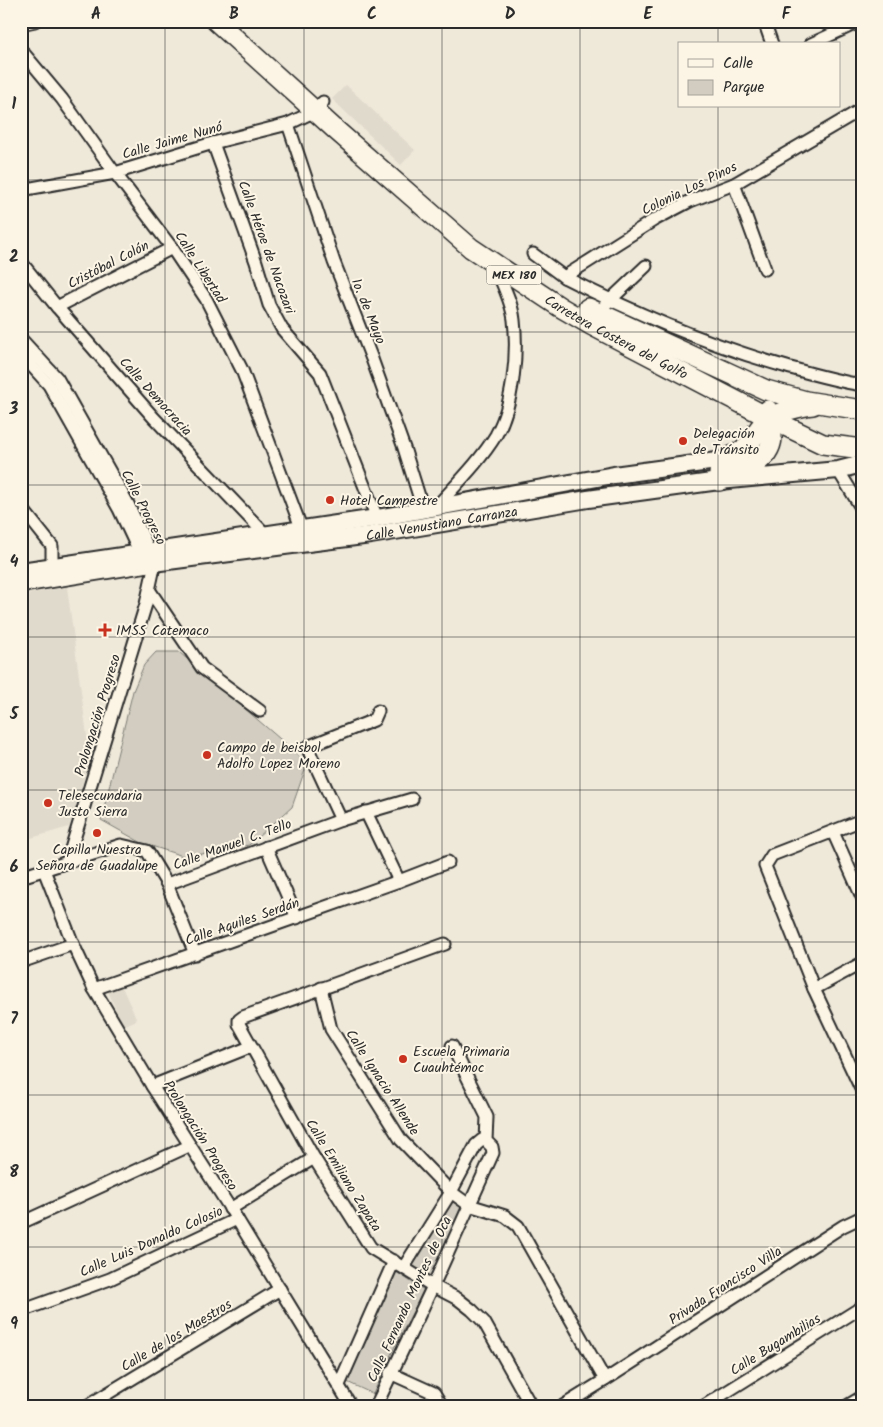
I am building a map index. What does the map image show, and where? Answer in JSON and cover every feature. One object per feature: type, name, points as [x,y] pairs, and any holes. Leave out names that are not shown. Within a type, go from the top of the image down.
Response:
[{"type":"main road","name":"Carretera Costera del Golfo","points":[[216,21],[472,232],[558,291],[599,313],[766,390],[822,404],[862,410]]},
{"type":"main road","name":"Carretera Costera del Golfo","points":[[234,21],[320,107],[443,224],[471,248],[560,306],[599,313],[769,418],[823,444],[862,449]]},
{"type":"main road","points":[[755,385],[762,393],[768,405],[769,418],[772,430],[772,441],[767,451],[749,469],[718,481],[718,469],[724,460],[746,448],[769,418],[806,406],[822,404]]},
{"type":"main road","name":"Calle Venustiano Carranza","points":[[267,542],[302,530],[430,507],[614,474],[724,460]]},
{"type":"main road","name":"Calle Venustiano Carranza","points":[[21,584],[267,542],[371,535],[588,499],[718,481],[838,470],[862,464]]},
{"type":"main road","name":"Calle Venustiano Carranza","points":[[21,570],[52,566],[148,562]]},
{"type":"street","points":[[21,24],[35,21]]},
{"type":"street","points":[[764,21],[771,42]]},
{"type":"street","points":[[815,42],[861,21]]},
{"type":"street","name":"Calle Libertad","points":[[21,50],[62,99],[172,248],[206,299],[242,370],[302,530]]},
{"type":"street","name":"Calle Jaime Nunó","points":[[21,190],[115,173],[213,143],[288,124],[320,107]]},
{"type":"street","name":"Colonia Los Pinos","points":[[564,277],[654,220],[690,200],[734,184],[862,109]]},
{"type":"street","name":"1o. de Mayo","points":[[288,124],[334,262],[376,368],[404,448],[430,507]]},
{"type":"street","name":"Calle Héroe de Nacozari","points":[[213,143],[256,262],[269,305],[282,329],[320,373],[377,518]]},
{"type":"street","points":[[734,184],[765,269]]},
{"type":"street","name":"Cristóbal Colón","points":[[57,307],[172,248]]},
{"type":"street","points":[[534,254],[564,277],[599,313],[671,328],[761,359],[838,381],[862,385]]},
{"type":"street","name":"Calle Democracia","points":[[21,262],[57,307],[154,418],[267,542]]},
{"type":"street","points":[[430,507],[470,469],[496,435],[508,405],[514,363],[514,319],[494,262]]},
{"type":"street","points":[[599,313],[646,266]]},
{"type":"street","name":"Calle Progreso","points":[[21,339],[53,382],[128,504],[148,562]]},
{"type":"street","name":"Calle Progreso","points":[[21,354],[53,382]]},
{"type":"street","points":[[838,470],[862,509]]},
{"type":"street","points":[[21,507],[52,546],[52,566]]},
{"type":"street","name":"Prolongación Progreso","points":[[67,862],[150,591],[148,562]]},
{"type":"street","points":[[150,591],[202,668],[260,712]]},
{"type":"street","points":[[341,820],[307,746],[376,716]]},
{"type":"street","name":"Calle Manuel C. Tello","points":[[21,877],[121,845],[147,851],[167,884],[341,820],[412,799]]},
{"type":"street","points":[[366,812],[399,882]]},
{"type":"street","points":[[862,820],[772,855],[765,866],[814,989],[862,1091]]},
{"type":"street","points":[[833,832],[862,897]]},
{"type":"street","points":[[266,847],[297,918]]},
{"type":"street","name":"Calle Aquiles Serdán","points":[[94,989],[399,882],[448,862]]},
{"type":"street","name":"Prolongación Progreso","points":[[44,870],[73,944],[94,989],[152,1086],[234,1214],[351,1406]]},
{"type":"street","points":[[167,884],[196,954]]},
{"type":"street","points":[[21,962],[73,944]]},
{"type":"street","points":[[321,988],[445,944]]},
{"type":"street","points":[[814,989],[862,963]]},
{"type":"street","name":"Calle Emiliano Zapata","points":[[321,988],[243,1017],[239,1020],[241,1031],[314,1158],[371,1248],[458,1299],[472,1310],[484,1322],[531,1406]]},
{"type":"street","name":"Calle Ignacio Allende","points":[[321,988],[331,1029],[401,1140],[451,1192],[469,1205],[505,1216],[518,1226],[605,1380]]},
{"type":"street","points":[[452,1046],[487,1117],[486,1141]]},
{"type":"street","points":[[152,1086],[250,1047]]},
{"type":"street","name":"Calle Fernando Montes de Oca","points":[[339,1385],[399,1264],[451,1192],[476,1145],[482,1140],[486,1141],[492,1146],[493,1153],[376,1406]]},
{"type":"street","points":[[21,1223],[189,1146]]},
{"type":"street","name":"Calle Luis Donaldo Colosio","points":[[21,1311],[110,1279],[234,1214],[314,1158]]},
{"type":"street","name":"Privada Francisco Villa","points":[[563,1406],[835,1232],[862,1217]]},
{"type":"street","name":"Calle de los Maestros","points":[[87,1406],[280,1289]]},
{"type":"street","name":"Calle Bugambilias","points":[[704,1406],[862,1307]]},
{"type":"street","points":[[390,1373],[434,1393],[442,1406]]},
{"type":"street","points":[[847,1406],[862,1397]]},
{"type":"shaded area","points":[[346,85],[415,150],[401,165],[332,99]]},
{"type":"shaded area","points":[[67,587],[90,758],[69,827],[21,841],[21,595]]},
{"type":"shaded area","points":[[121,985],[137,1020],[123,1026],[108,991]]},
{"type":"green space","name":"Campo de beisbol Adolfo Lopez Moreno","points":[[156,652],[179,652],[307,764],[292,807],[249,845],[186,857],[142,843],[101,820],[133,691],[144,665]]},
{"type":"green space","points":[[451,1197],[465,1205],[430,1278],[411,1266]]},
{"type":"green space","points":[[396,1272],[424,1290],[373,1394],[345,1381]]},
{"type":"place","name":"Delegación de Tránsito","points":[[683,441]]},
{"type":"place","name":"Hotel Campestre","points":[[330,500]]},
{"type":"place","name":"IMSS Catemaco","points":[[105,630]]},
{"type":"place","name":"Campo de beisbol Adolfo Lopez Moreno","points":[[207,755]]},
{"type":"place","name":"Telesecundaria Justo Sierra","points":[[48,803]]},
{"type":"place","name":"Capilla Nuestra Señora de Guadalupe","points":[[97,833]]},
{"type":"place","name":"Escuela Primaria Cuauhtémoc","points":[[403,1059]]}]
